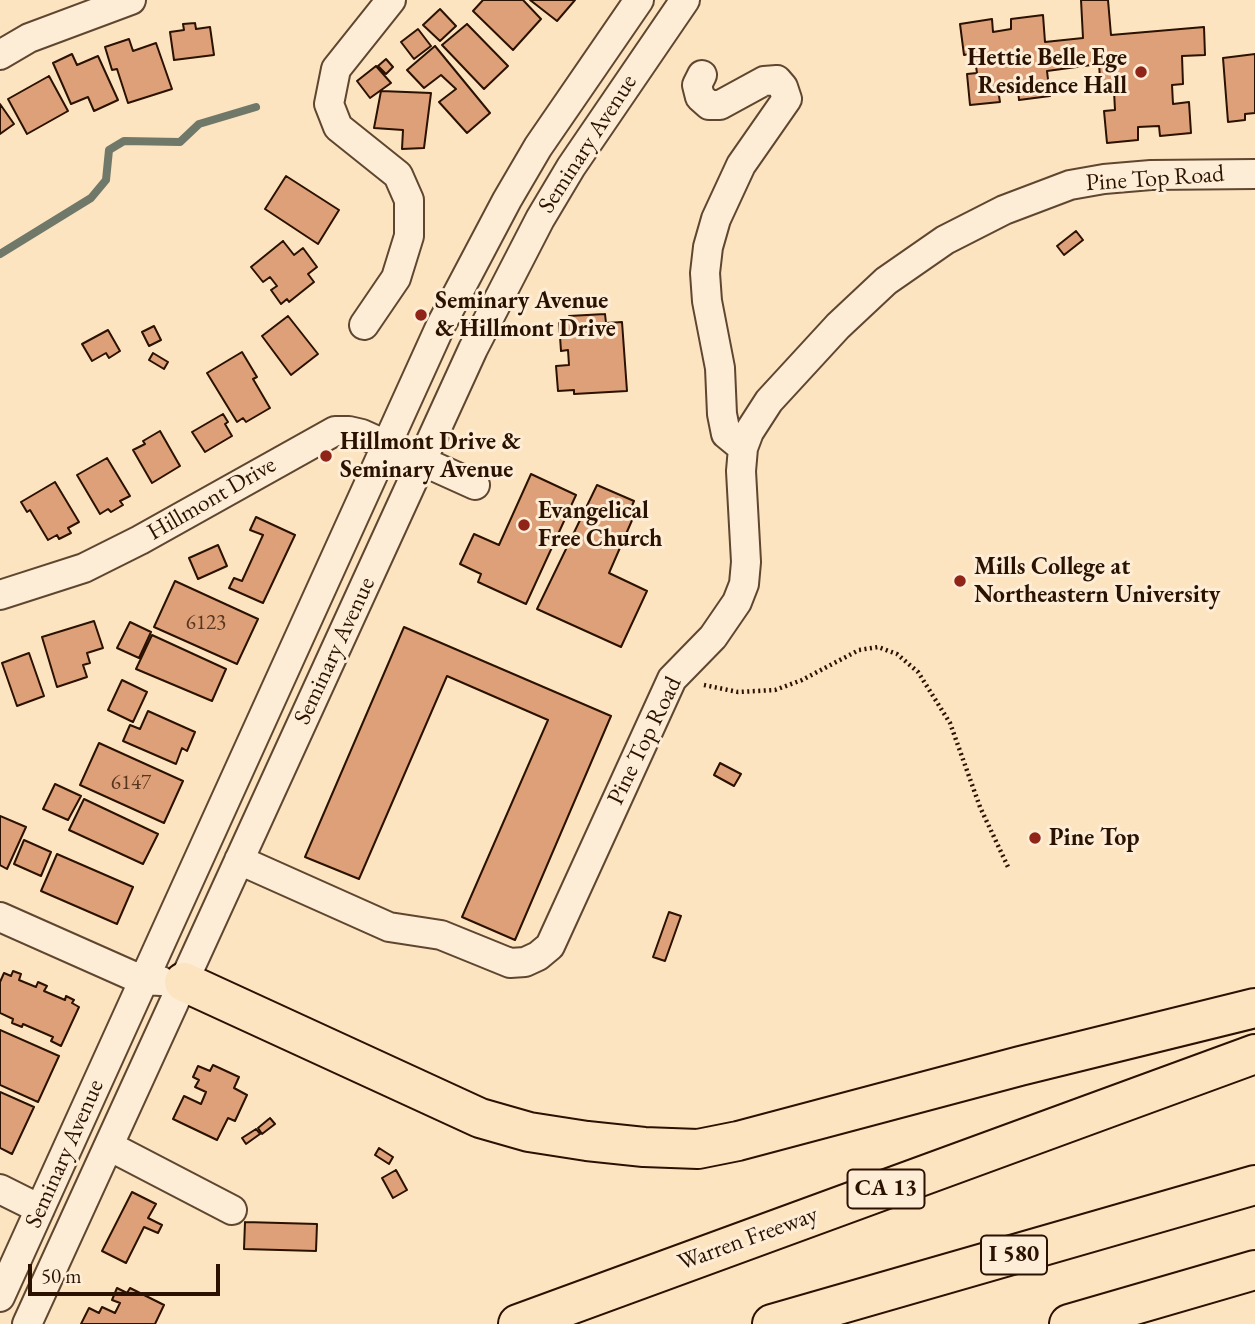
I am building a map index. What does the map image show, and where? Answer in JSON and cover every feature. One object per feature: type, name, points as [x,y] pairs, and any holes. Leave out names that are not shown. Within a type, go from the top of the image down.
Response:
[{"type":"highway","points":[[1020,1066],[1255,981]]},
{"type":"highway","points":[[184,982],[480,1118],[529,1132],[610,1144],[698,1149],[1255,1008]]},
{"type":"highway","name":"Warren Freeway","points":[[518,1324],[1255,1055]]},
{"type":"highway","name":"I 580","points":[[772,1324],[1255,1185]]},
{"type":"highway","points":[[1069,1324],[1255,1270]]},
{"type":"street","points":[[0,55],[29,38],[131,0]]},
{"type":"street","points":[[363,325],[396,278],[409,236],[408,200],[398,175],[338,127],[330,104],[336,69],[391,0]]},
{"type":"street","name":"Seminary Avenue","points":[[0,1297],[442,325],[506,200],[570,99],[639,0]]},
{"type":"street","name":"Seminary Avenue","points":[[27,1324],[473,349],[540,219],[671,5]]},
{"type":"street","points":[[702,75],[697,85],[700,97],[709,105],[720,105],[764,81],[777,80],[788,99],[741,165],[716,219],[708,247],[705,273],[707,301],[711,333],[720,368],[722,414],[726,434],[743,448]]},
{"type":"street","name":"Pine Top Road","points":[[239,860],[389,927],[441,935],[510,963],[525,962],[538,956],[550,946],[672,679],[727,620],[744,584],[746,562],[741,471],[743,448],[749,432],[769,401],[838,326],[886,281],[954,235],[1004,210],[1070,185],[1151,175],[1255,174]]},
{"type":"street","name":"Hillmont Drive","points":[[0,595],[96,562],[335,431],[349,430],[387,444],[475,485]]},
{"type":"street","points":[[0,917],[142,980],[184,982]]},
{"type":"street","points":[[109,1146],[232,1210]]},
{"type":"street","points":[[0,1189],[40,1209]]},
{"type":"path","points":[[672,679],[738,692],[775,690],[803,680],[859,650],[878,647],[897,654],[918,672],[950,723],[980,807],[1008,867]]},
{"type":"building","points":[[483,0],[523,0],[541,19],[513,50],[473,11]]},
{"type":"building","points":[[530,0],[575,0],[557,21]]},
{"type":"building","name":"Hettie Belle Ege Residence Hall","points":[[1081,0],[1108,0],[1111,35],[1204,27],[1205,55],[1182,56],[1183,84],[1172,85],[1173,104],[1189,102],[1191,133],[1160,136],[1159,126],[1138,127],[1138,140],[1107,143],[1104,111],[1115,110],[1114,91],[1101,92],[1099,64],[1047,71],[1050,96],[1019,100],[1018,89],[998,90],[1000,102],[970,105],[967,74],[977,73],[974,53],[964,55],[960,24],[992,19],[993,32],[1011,29],[1011,19],[1043,15],[1045,42],[1083,38]]},
{"type":"building","points":[[440,9],[456,26],[440,41],[423,25]]},
{"type":"building","points":[[195,23],[196,29],[210,27],[214,55],[174,60],[170,32],[184,30],[183,24]]},
{"type":"building","points":[[467,24],[508,66],[484,89],[442,45]]},
{"type":"building","points":[[418,29],[431,46],[414,59],[401,42]]},
{"type":"building","points":[[129,39],[133,51],[156,43],[172,89],[128,103],[117,69],[112,70],[105,47]]},
{"type":"building","points":[[435,46],[490,113],[467,133],[439,102],[456,89],[441,75],[424,88],[407,70]]},
{"type":"building","points":[[72,54],[77,65],[98,56],[118,100],[94,111],[88,97],[71,104],[53,63]]},
{"type":"building","points":[[1255,54],[1255,113],[1245,114],[1245,120],[1228,122],[1223,58]]},
{"type":"building","points":[[386,59],[393,67],[386,74],[378,66]]},
{"type":"building","points":[[376,66],[391,83],[370,98],[357,81]]},
{"type":"building","points":[[49,76],[68,111],[27,134],[8,99]]},
{"type":"building","points":[[381,91],[431,93],[424,148],[402,149],[403,130],[374,128]]},
{"type":"building","points":[[0,104],[14,124],[0,134]]},
{"type":"building","points":[[286,176],[339,210],[318,244],[265,209]]},
{"type":"building","points":[[1076,231],[1083,240],[1064,255],[1057,246]]},
{"type":"building","points":[[283,241],[294,255],[303,248],[317,267],[308,274],[314,282],[289,302],[287,299],[281,304],[271,290],[277,286],[270,277],[263,282],[251,267]]},
{"type":"building","points":[[605,314],[606,323],[622,322],[627,391],[574,394],[574,390],[558,391],[556,366],[569,365],[568,350],[561,351],[559,322],[569,321],[569,316]]},
{"type":"building","points":[[288,316],[318,354],[291,375],[262,336]]},
{"type":"building","points":[[154,326],[161,340],[149,346],[142,332]]},
{"type":"building","points":[[108,330],[120,351],[109,358],[106,353],[92,361],[82,344]]},
{"type":"building","points":[[242,352],[257,377],[253,379],[270,408],[246,422],[243,418],[237,422],[207,373]]},
{"type":"building","points":[[153,353],[168,362],[164,369],[149,360]]},
{"type":"building","points":[[223,414],[232,436],[205,452],[192,432]]},
{"type":"building","points":[[160,431],[180,466],[152,483],[133,450]]},
{"type":"building","points":[[107,458],[130,496],[120,501],[123,505],[111,512],[108,509],[100,514],[77,475]]},
{"type":"building","points":[[531,474],[576,495],[526,604],[478,582],[481,574],[460,564],[474,534],[499,545]]},
{"type":"building","points":[[55,482],[79,522],[68,528],[71,533],[59,539],[57,535],[48,540],[30,510],[27,512],[21,502]]},
{"type":"building","points":[[597,485],[634,501],[628,515],[633,518],[609,573],[647,591],[621,647],[537,609]]},
{"type":"building","points":[[256,517],[295,535],[263,603],[229,588],[234,578],[242,581],[263,535],[250,530]]},
{"type":"building","points":[[218,545],[227,566],[198,579],[189,558]]},
{"type":"building","points":[[175,581],[258,619],[237,664],[154,627]]},
{"type":"building","points":[[94,621],[103,648],[87,653],[90,663],[83,665],[87,677],[57,687],[42,637]]},
{"type":"building","points":[[130,622],[151,632],[139,658],[117,648]]},
{"type":"building","points":[[404,627],[611,716],[515,940],[462,917],[548,720],[447,676],[359,879],[305,857]]},
{"type":"building","points":[[152,635],[226,669],[212,701],[136,669]]},
{"type":"building","points":[[29,653],[44,696],[17,706],[2,663]]},
{"type":"building","points":[[122,680],[147,692],[133,722],[108,710]]},
{"type":"building","points":[[148,711],[195,732],[187,751],[182,748],[176,764],[123,741],[130,725],[140,729]]},
{"type":"building","points":[[99,743],[183,781],[164,823],[80,785]]},
{"type":"building","points":[[720,763],[741,774],[734,786],[714,775]]},
{"type":"building","points":[[55,784],[81,796],[68,820],[43,809]]},
{"type":"building","points":[[84,799],[158,834],[143,864],[69,830]]},
{"type":"building","points":[[0,816],[26,827],[7,869],[0,865]]},
{"type":"building","points":[[24,840],[51,852],[41,876],[14,864]]},
{"type":"building","points":[[57,854],[133,887],[117,924],[41,891]]},
{"type":"building","points":[[669,912],[681,916],[665,961],[653,957]]},
{"type":"building","points":[[13,971],[21,974],[19,980],[36,987],[38,982],[47,986],[44,991],[65,1000],[66,996],[74,1000],[72,1003],[79,1007],[61,1046],[51,1041],[53,1037],[23,1024],[22,1027],[12,1023],[13,1019],[0,1013],[0,982],[4,973],[11,976]]},
{"type":"building","points":[[0,1030],[59,1056],[38,1102],[0,1085]]},
{"type":"building","points":[[213,1065],[239,1077],[234,1088],[247,1095],[235,1121],[228,1118],[217,1140],[173,1119],[184,1096],[201,1104],[206,1092],[195,1087],[199,1080],[193,1077],[198,1066],[210,1071]]},
{"type":"building","points":[[0,1092],[34,1107],[12,1154],[0,1148]]},
{"type":"building","points":[[270,1118],[275,1124],[262,1134],[258,1128]]},
{"type":"building","points":[[256,1129],[260,1134],[246,1144],[242,1138]]},
{"type":"building","points":[[379,1148],[393,1157],[389,1164],[375,1155]]},
{"type":"building","points":[[396,1170],[407,1190],[393,1198],[382,1178]]},
{"type":"building","points":[[132,1192],[156,1204],[148,1218],[162,1225],[158,1233],[144,1227],[126,1263],[102,1251]]},
{"type":"building","points":[[245,1222],[317,1224],[316,1251],[244,1249]]},
{"type":"building","points":[[117,1288],[127,1293],[130,1288],[164,1305],[155,1324],[81,1324],[89,1308],[99,1313],[102,1307],[115,1313],[120,1303],[112,1300]]},
{"type":"waterway","points":[[0,254],[91,198],[106,180],[109,150],[124,141],[180,142],[199,124],[256,107]]},
{"type":"place","name":"Hettie Belle Ege Residence Hall","points":[[1141,72]]},
{"type":"place","name":"Seminary Avenue & Hillmont Drive","points":[[421,315]]},
{"type":"place","name":"Hillmont Drive & Seminary Avenue","points":[[326,456]]},
{"type":"place","name":"Evangelical Free Church","points":[[524,525]]},
{"type":"place","name":"Mills College at Northeastern University","points":[[960,581]]},
{"type":"place","name":"Pine Top","points":[[1035,838]]}]
